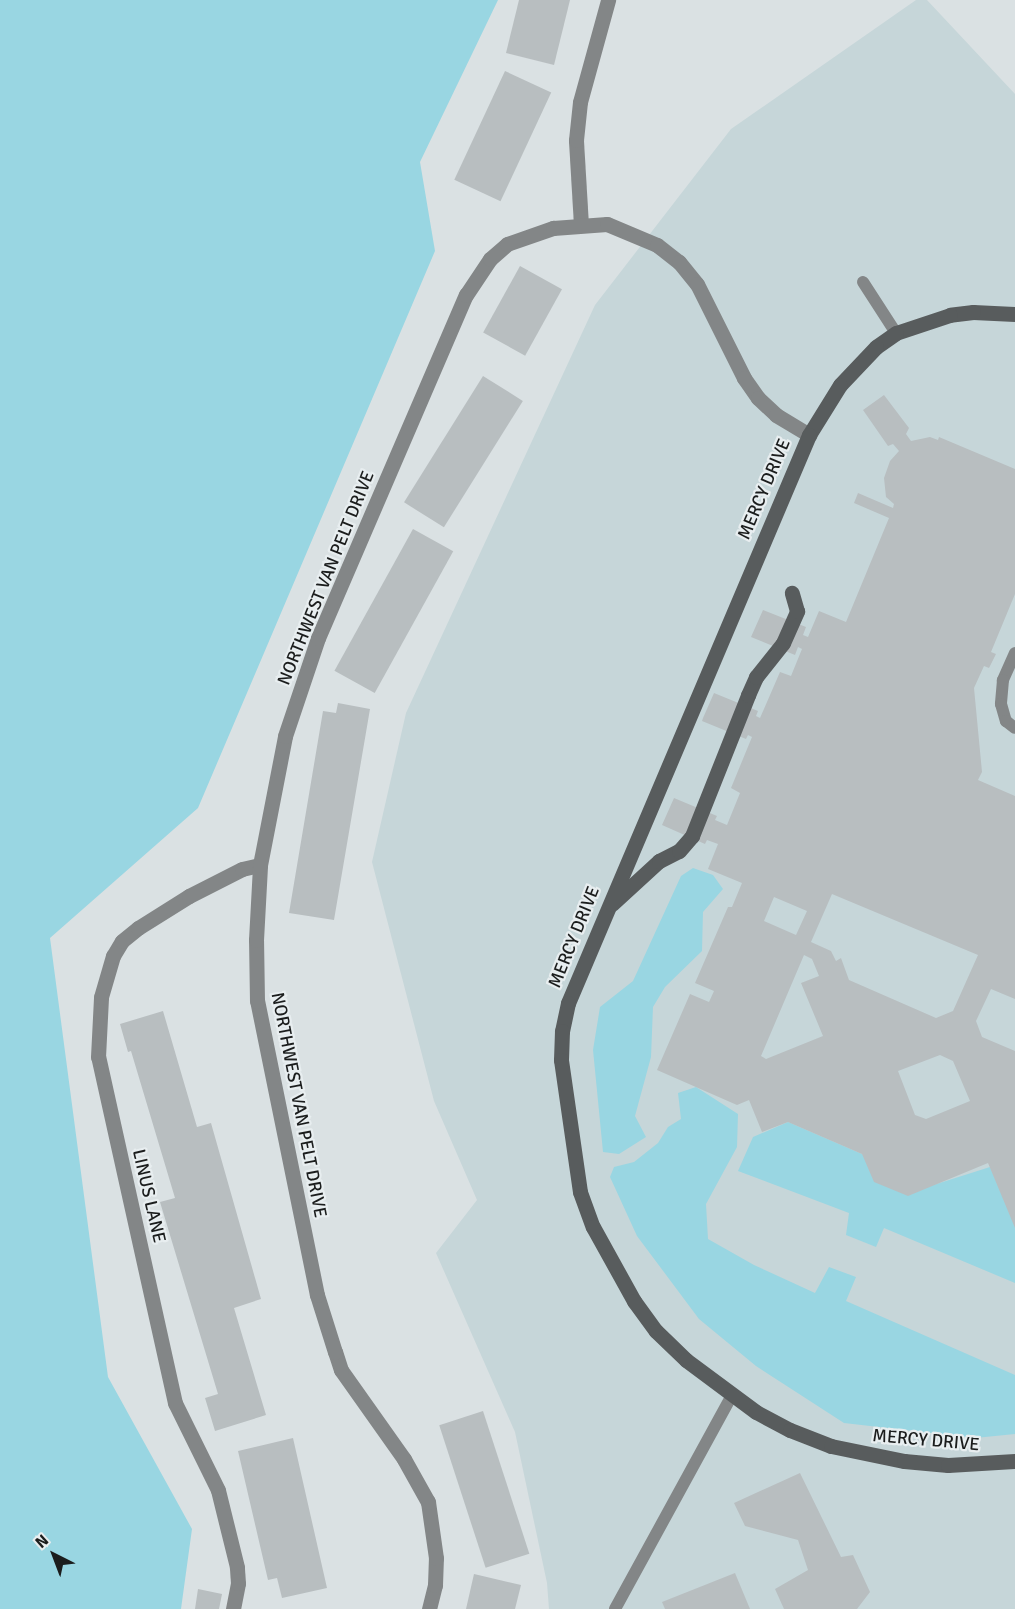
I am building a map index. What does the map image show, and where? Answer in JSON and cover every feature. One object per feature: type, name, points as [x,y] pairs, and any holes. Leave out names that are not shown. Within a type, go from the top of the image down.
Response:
[{"type":"street","points":[[582,225],[576,180],[579,112],[608,0]]},
{"type":"street","name":"NORTHWEST VAN PELT DRIVE","points":[[429,1609],[435,1585],[436,1558],[428,1502],[411,1469],[341,1370],[317,1295],[257,1001],[256,940],[260,865],[285,736],[318,638],[466,295],[490,259],[507,244],[553,228],[607,224],[657,245],[679,262],[697,284],[744,378],[758,398],[776,415],[809,435]]},
{"type":"street","name":"MERCY DRIVE","points":[[1015,314],[973,312],[950,315],[896,333],[858,364],[840,385],[809,435],[568,1003],[562,1031],[561,1060],[579,1192],[593,1227],[634,1301],[656,1330],[686,1360],[756,1412],[790,1430],[869,1456],[948,1465],[1015,1461]]},
{"type":"street","points":[[606,911],[627,888],[659,861],[679,851],[692,836],[756,677],[783,644],[796,611],[792,593]]},
{"type":"street","name":"LINUS LANE","points":[[233,1609],[238,1582],[237,1567],[218,1490],[175,1403],[98,1057],[101,997],[113,956],[122,941],[138,928],[189,896],[242,869],[260,865]]},
{"type":"lane","points":[[862,282],[896,333]]},
{"type":"lane","points":[[1015,653],[1003,681],[1000,704],[1006,721],[1015,728]]},
{"type":"lane","points":[[615,1609],[732,1395]]},
{"type":"shaded area","points":[[0,0],[498,0],[420,162],[435,251],[198,808],[50,938],[108,1377],[192,1529],[181,1609],[0,1609]]},
{"type":"shaded area","points":[[916,0],[927,0],[1015,94],[1015,1609],[549,1609],[547,1583],[515,1432],[436,1253],[477,1200],[434,1101],[372,862],[406,713],[595,305],[731,129]]},
{"type":"shaded area","points":[[693,868],[713,875],[723,889],[703,912],[702,951],[665,987],[653,1007],[651,1057],[635,1116],[646,1137],[619,1154],[603,1152],[593,1050],[600,1007],[633,981],[681,876]]},
{"type":"shaded area","points":[[696,1087],[738,1114],[737,1147],[706,1204],[708,1239],[754,1265],[815,1293],[829,1267],[856,1277],[846,1301],[1015,1375],[1015,1434],[975,1438],[844,1423],[756,1366],[699,1319],[637,1236],[610,1177],[614,1167],[634,1162],[658,1143],[668,1127],[681,1119],[678,1093]]},
{"type":"shaded area","points":[[788,1122],[862,1154],[905,1194],[990,1167],[1015,1224],[1015,1283],[884,1228],[876,1247],[846,1235],[849,1213],[738,1171],[753,1137]]},
{"type":"building","points":[[519,0],[570,0],[554,65],[506,53]]},
{"type":"building","points":[[505,71],[551,93],[501,201],[454,180]]},
{"type":"building","points":[[520,266],[562,289],[525,356],[483,332]]},
{"type":"building","points":[[483,376],[523,401],[444,527],[404,502]]},
{"type":"building","points":[[884,395],[909,428],[906,434],[911,441],[930,437],[938,440],[939,437],[1015,469],[1015,594],[991,652],[996,654],[989,668],[984,666],[974,688],[982,772],[978,780],[1015,796],[1015,999],[991,989],[976,1021],[982,1037],[1015,1051],[1015,1228],[988,1163],[908,1196],[874,1182],[862,1154],[788,1122],[762,1132],[749,1100],[737,1105],[657,1070],[690,994],[709,1002],[714,991],[695,983],[728,907],[732,907],[742,883],[708,869],[718,844],[707,840],[705,844],[662,825],[674,798],[717,816],[715,820],[727,825],[740,793],[731,788],[752,737],[748,735],[746,739],[702,721],[703,718],[714,693],[758,711],[756,716],[760,718],[780,672],[791,676],[802,649],[798,647],[795,655],[751,637],[763,610],[806,627],[803,635],[808,637],[819,611],[846,622],[889,518],[854,503],[858,493],[893,508],[894,504],[886,497],[884,478],[890,461],[899,451],[893,444],[888,446],[863,410]],"holes":[[[832,894],[978,955],[953,1011],[936,1018],[849,980],[841,958],[836,961],[831,951],[811,942]],[[774,897],[807,911],[796,935],[764,921]],[[804,955],[812,959],[819,976],[801,983],[823,1036],[766,1059],[761,1056]],[[940,1055],[953,1061],[970,1101],[926,1119],[915,1115],[898,1071]]]},
{"type":"building","points":[[413,529],[453,551],[375,693],[334,671]]},
{"type":"building","points":[[338,703],[370,709],[334,920],[289,913],[323,711],[336,713]]},
{"type":"building","points":[[163,1011],[197,1127],[211,1123],[261,1299],[234,1308],[266,1415],[215,1431],[205,1398],[218,1394],[160,1202],[175,1198],[131,1051],[128,1052],[120,1024]]},
{"type":"building","points":[[483,1411],[529,1554],[486,1568],[439,1425]]},
{"type":"building","points":[[293,1438],[327,1588],[282,1598],[277,1578],[268,1580],[238,1451]]},
{"type":"building","points":[[800,1473],[841,1557],[853,1555],[870,1592],[857,1609],[784,1609],[775,1589],[808,1570],[798,1540],[745,1526],[734,1503]]},
{"type":"building","points":[[735,1573],[750,1609],[665,1609],[662,1602]]},
{"type":"building","points":[[474,1574],[521,1585],[515,1609],[466,1609]]},
{"type":"building","points":[[198,1589],[222,1594],[219,1609],[195,1609]]}]
